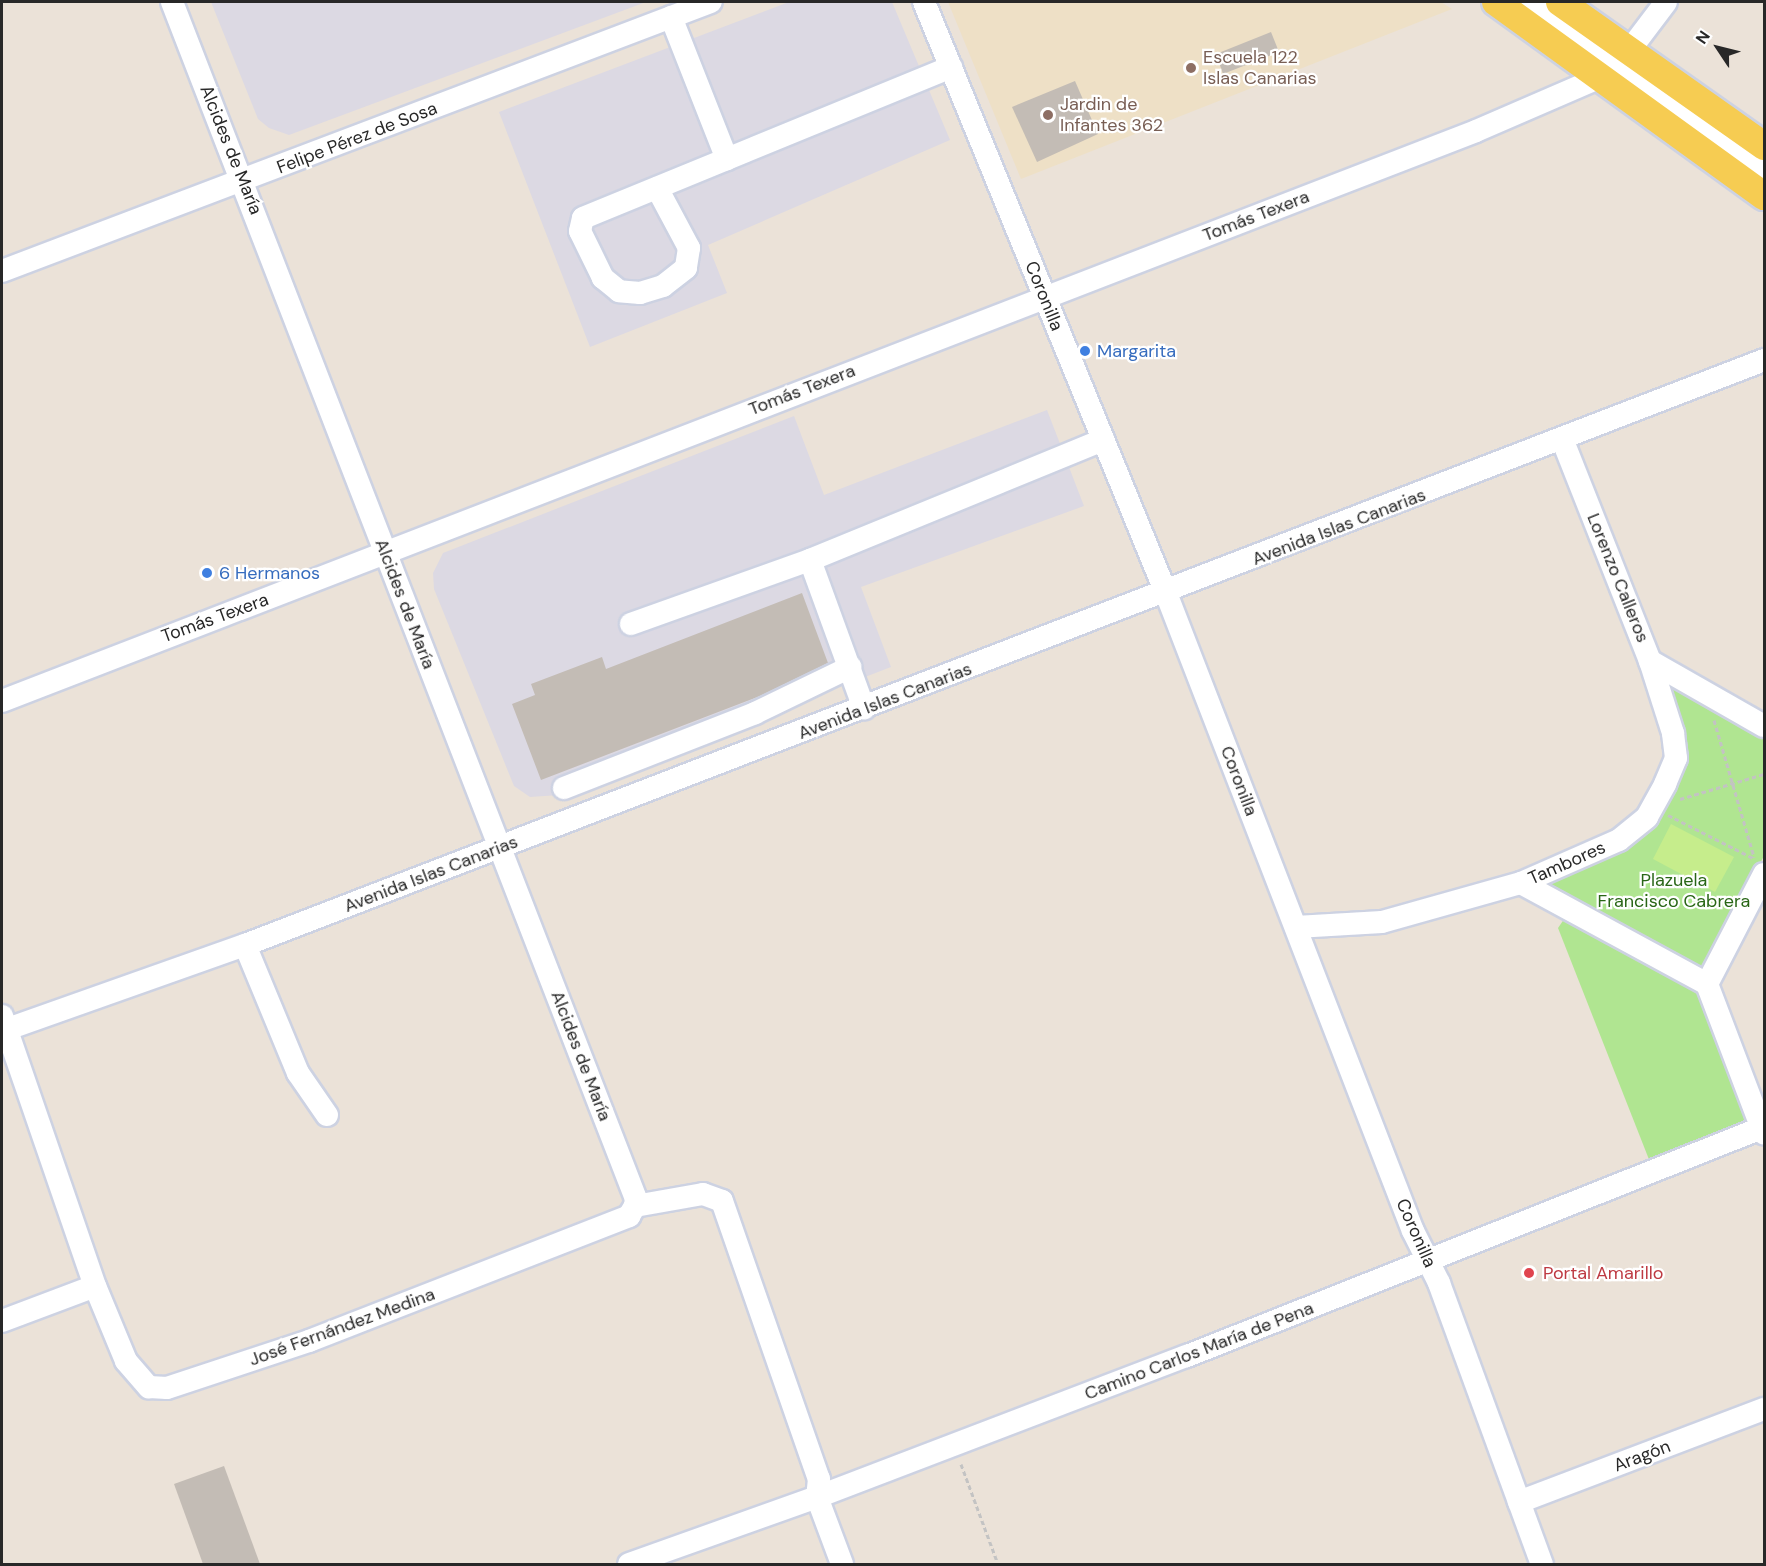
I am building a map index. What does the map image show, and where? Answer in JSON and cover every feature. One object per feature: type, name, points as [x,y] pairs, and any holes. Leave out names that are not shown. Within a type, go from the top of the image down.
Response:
[{"type":"main road","points":[[1496,2],[1764,196]]},
{"type":"main road","points":[[1560,2],[1764,146]]},
{"type":"street","name":"Alcides de María","points":[[171,2],[243,181],[385,554],[636,1199],[635,1206]]},
{"type":"street","name":"Felipe Pérez de Sosa","points":[[2,272],[711,2]]},
{"type":"street","name":"Coronilla","points":[[924,2],[1166,593],[1413,1231],[1429,1263],[1542,1564]]},
{"type":"street","points":[[1528,2],[1764,171]]},
{"type":"street","points":[[1629,51],[1666,2]]},
{"type":"street","points":[[671,17],[727,159]]},
{"type":"street","points":[[657,188],[689,248],[686,268],[663,286],[640,293],[619,291],[603,278],[580,231],[583,218],[951,67]]},
{"type":"street","name":"Tomás Texera","points":[[2,701],[385,554],[790,393],[1045,298],[1476,131],[1601,77]]},
{"type":"street","name":"Avenida Islas Canarias","points":[[4,1025],[245,945],[1563,441],[1764,360]]},
{"type":"street","points":[[631,624],[810,560],[1103,440]]},
{"type":"street","name":"Lorenzo Calleros","points":[[1563,441],[1650,661],[1764,726]]},
{"type":"street","points":[[810,560],[864,708]]},
{"type":"street","name":"Tambores","points":[[1521,883],[1618,840],[1637,827],[1652,807],[1676,758],[1674,733],[1650,661]]},
{"type":"street","points":[[564,788],[755,713],[850,667]]},
{"type":"street","points":[[1760,871],[1707,984],[1764,1130]]},
{"type":"street","points":[[1296,927],[1382,922],[1521,883]]},
{"type":"street","name":"Tambores","points":[[1521,883],[1707,984]]},
{"type":"street","points":[[245,945],[298,1073],[327,1115]]},
{"type":"street","name":"José Fernández Medina","points":[[4,1025],[95,1286],[134,1374],[149,1387],[167,1388],[450,1288],[628,1216],[635,1206]]},
{"type":"street","name":"Camino Carlos María de Pena","points":[[628,1564],[817,1497],[954,1445],[1429,1263],[1764,1130]]},
{"type":"street","points":[[635,1206],[703,1194],[722,1201],[819,1479],[817,1497],[842,1564]]},
{"type":"street","points":[[2,1320],[95,1286]]},
{"type":"street","name":"Aragón","points":[[1519,1502],[1764,1409]]},
{"type":"path","points":[[1707,693],[1732,784],[1760,871]]},
{"type":"path","points":[[1652,807],[1764,774]]},
{"type":"path","points":[[1652,807],[1760,871]]},
{"type":"path","points":[[954,1445],[998,1564]]},
{"type":"shaded area","points":[[211,2],[646,2],[289,135],[269,128],[258,119]]},
{"type":"shaded area","points":[[789,2],[892,2],[950,140],[708,245],[727,293],[590,347],[499,112]]},
{"type":"shaded area","name":"Escuela 122 Islas Canarias","points":[[948,2],[1441,2],[1452,9],[1021,179]]},
{"type":"shaded area","points":[[1047,410],[1084,506],[861,587],[891,667],[559,795],[530,797],[514,786],[434,589],[433,573],[443,553],[794,416],[824,495]]},
{"type":"green space","name":"Plazuela Francisco Cabrera","points":[[1669,686],[1764,734],[1764,856],[1703,969],[1550,886],[1555,878],[1614,856],[1648,829],[1674,781]]},
{"type":"green space","points":[[1671,824],[1734,857],[1715,892],[1653,859]]},
{"type":"green space","points":[[1567,915],[1700,992],[1746,1109],[1749,1125],[1650,1162],[1558,928]]},
{"type":"building","points":[[1271,32],[1279,52],[1223,74],[1216,54]]},
{"type":"building","points":[[1075,81],[1098,134],[1037,162],[1012,107]]},
{"type":"building","points":[[802,593],[828,663],[760,696],[541,780],[512,704],[535,695],[531,684],[602,657],[606,669]]},
{"type":"building","points":[[224,1466],[260,1564],[203,1564],[174,1484]]},
{"type":"place","name":"Escuela 122 Islas Canarias","points":[[1191,68]]},
{"type":"place","name":"Jardin de Infantes 362","points":[[1048,115]]},
{"type":"place","name":"Margarita","points":[[1085,351]]},
{"type":"place","name":"6 Hermanos","points":[[207,573]]},
{"type":"place","name":"Portal Amarillo","points":[[1529,1273]]}]
